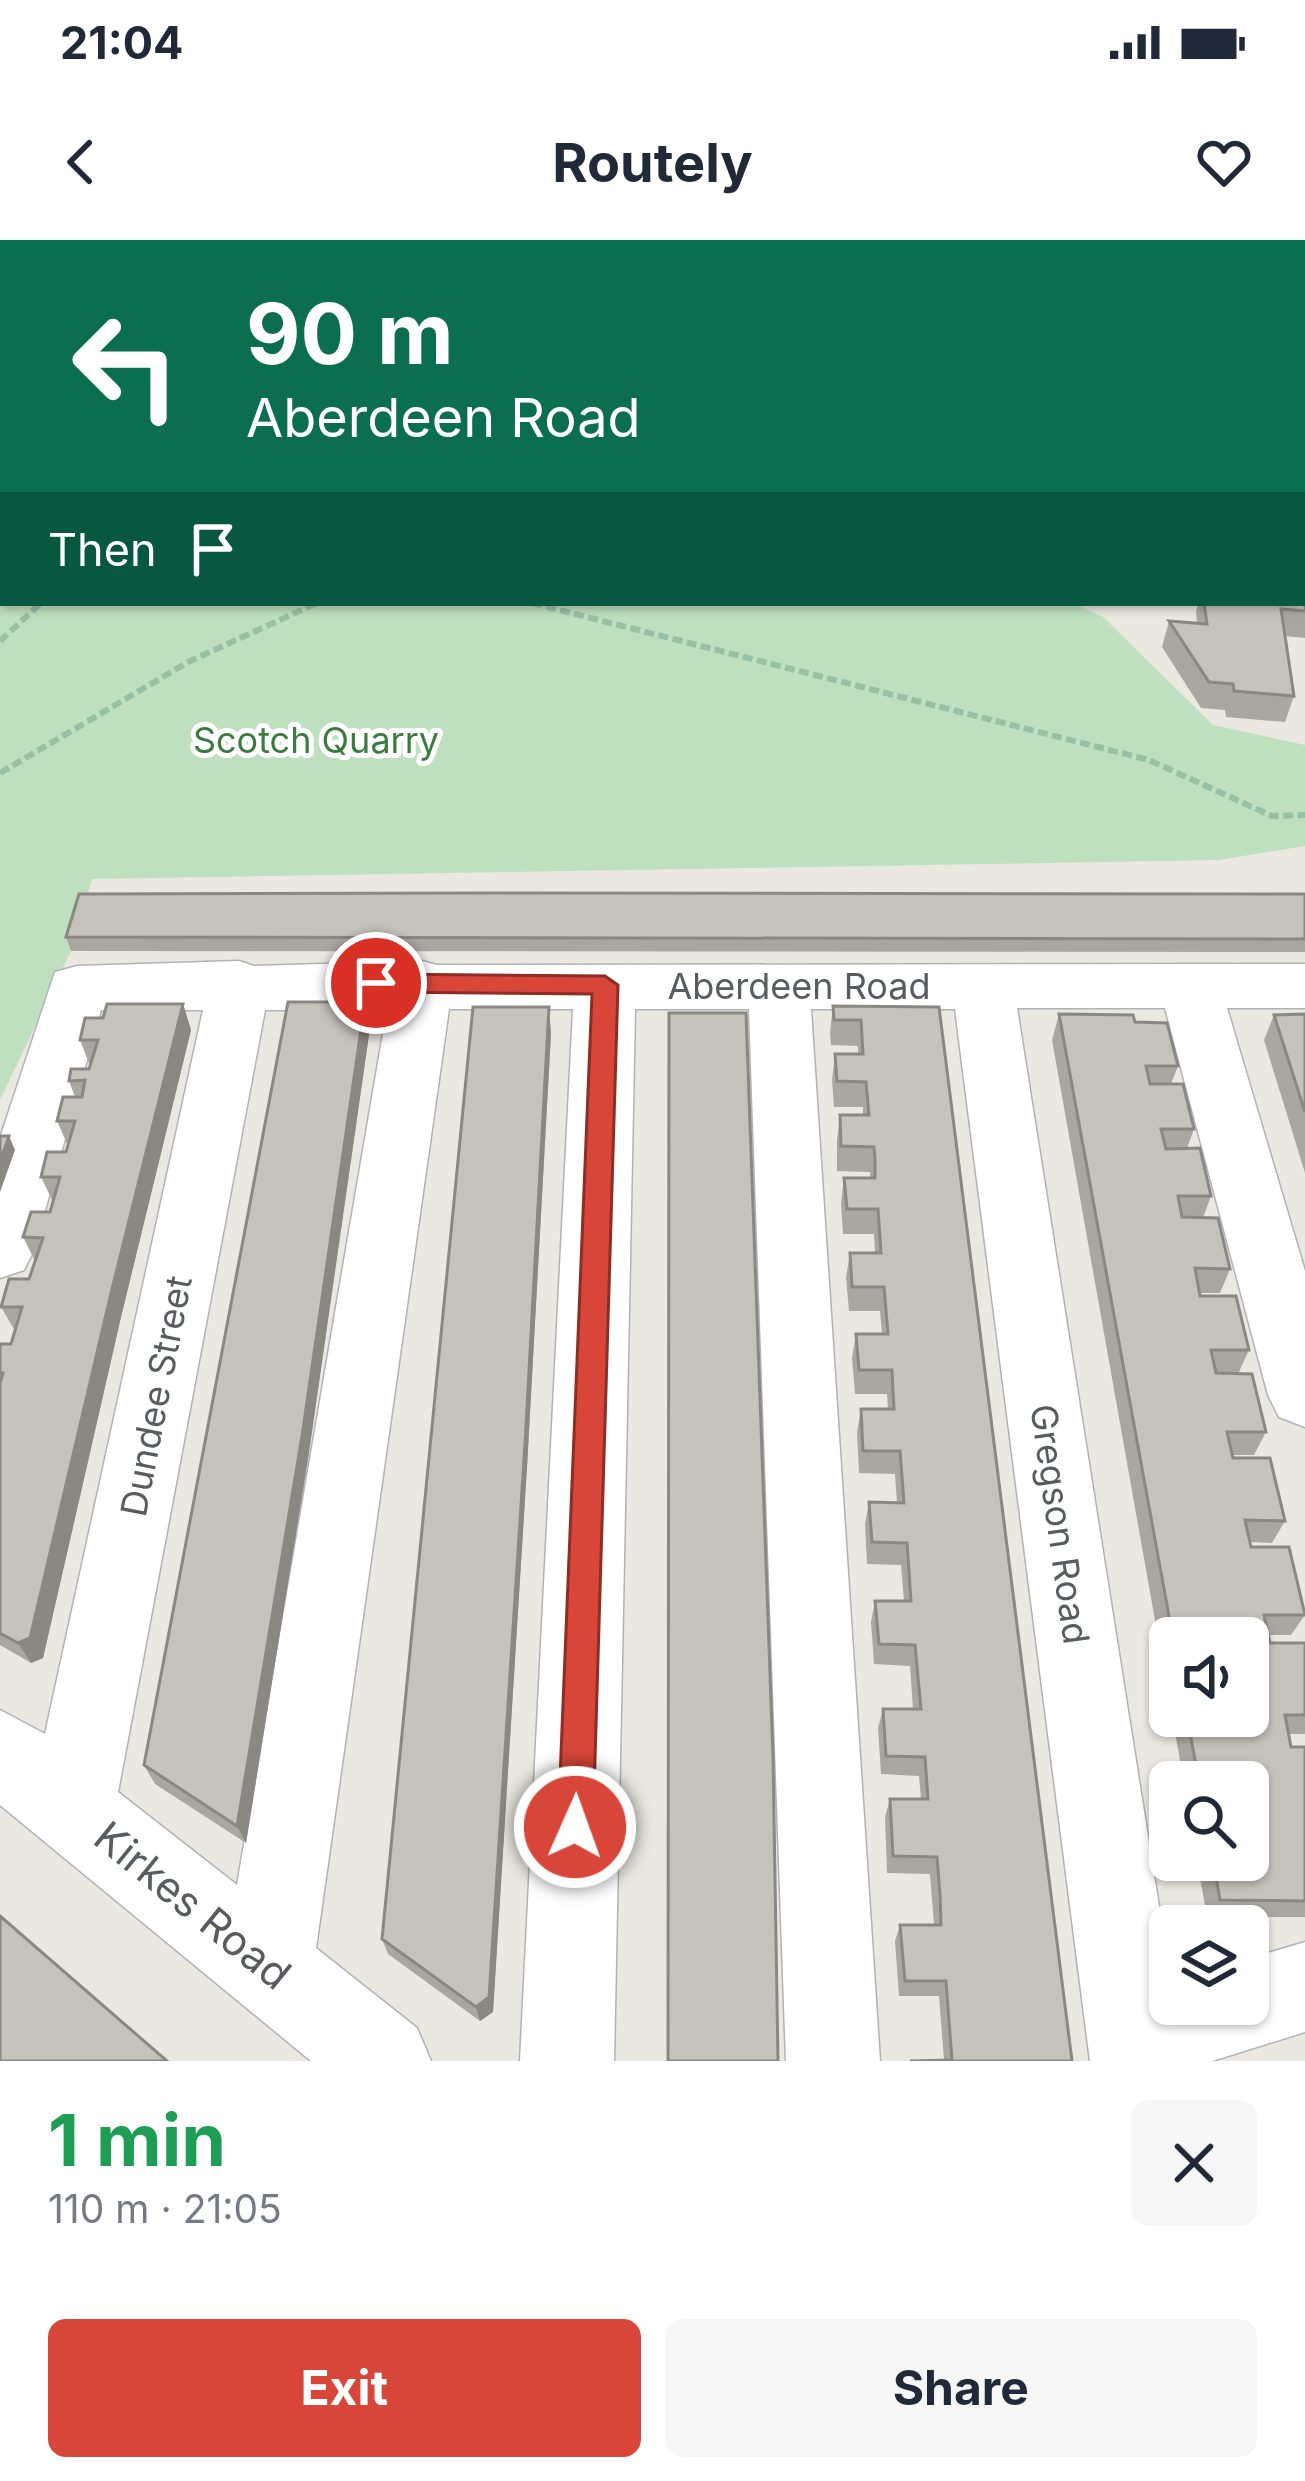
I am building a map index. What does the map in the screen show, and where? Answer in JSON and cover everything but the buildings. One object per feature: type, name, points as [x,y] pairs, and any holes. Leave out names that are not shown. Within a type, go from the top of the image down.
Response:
[{"type":"street","name":"Aberdeen Road","points":[[0,1250],[77,988],[239,983],[1305,986]]},
{"type":"street","name":"Dundee Street","points":[[72,1809],[239,983]]},
{"type":"street","points":[[268,1965],[422,983]]},
{"type":"street","points":[[567,2061],[605,985]]},
{"type":"street","points":[[778,986],[833,2061]]},
{"type":"street","name":"Gregson Road","points":[[983,986],[1135,2050]]},
{"type":"street","points":[[1190,986],[1305,1395]]},
{"type":"street","name":"Kirkes Road","points":[[0,1750],[384,2061]]},
{"type":"street","points":[[1135,2050],[1305,1987]]},
{"type":"path","points":[[0,641],[38,606]]},
{"type":"path","points":[[0,772],[190,661],[310,606]]},
{"type":"path","points":[[544,606],[1149,760],[1272,816],[1305,815]]},
{"type":"green space","name":"Scotch Quarry","points":[[0,606],[1079,606],[1103,617],[1213,725],[1305,745],[1305,846],[1219,860],[92,879],[71,951],[0,1100]]},
{"type":"route","points":[[376,983],[605,985],[575,1827]]}]
